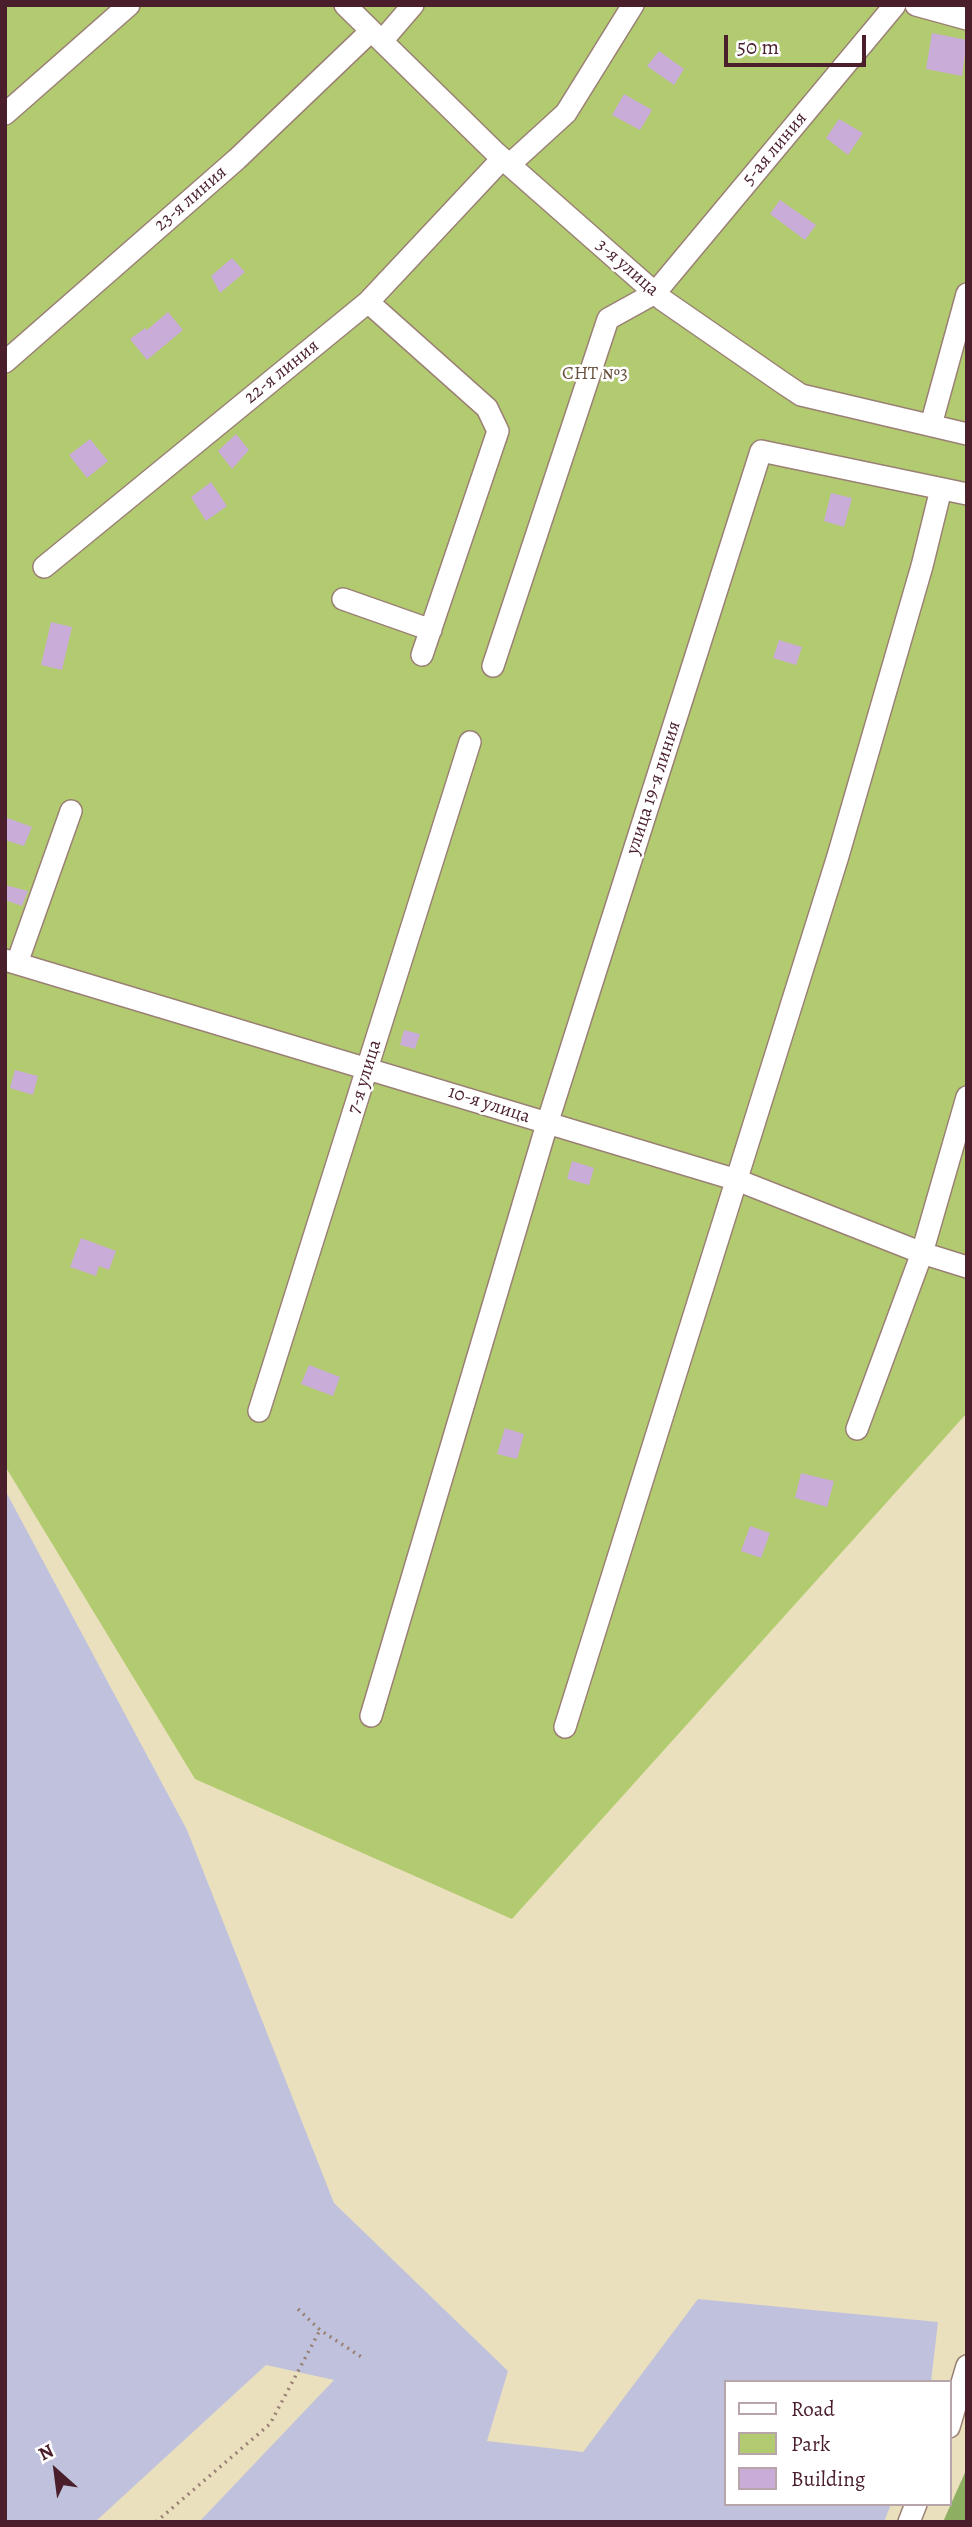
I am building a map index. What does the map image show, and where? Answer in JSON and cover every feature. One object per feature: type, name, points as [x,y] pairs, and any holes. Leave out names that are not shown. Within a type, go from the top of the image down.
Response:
[{"type":"street","points":[[5,114],[129,5]]},
{"type":"street","name":"3-я улица","points":[[345,5],[506,162],[655,293],[801,395],[967,434]]},
{"type":"street","name":"23-я линия","points":[[5,362],[412,5]]},
{"type":"street","name":"22-я линия","points":[[44,567],[368,302],[506,162],[566,113],[633,5]]},
{"type":"street","name":"5-ая линия","points":[[655,293],[895,5]]},
{"type":"street","points":[[916,5],[967,19]]},
{"type":"street","points":[[493,666],[608,319],[655,293]]},
{"type":"street","points":[[931,425],[967,294]]},
{"type":"street","points":[[368,302],[487,408],[498,431],[422,655]]},
{"type":"street","name":"улица 19-я линия","points":[[371,1716],[547,1124],[761,451],[941,489]]},
{"type":"street","points":[[565,1727],[838,856],[941,489],[967,494]]},
{"type":"street","points":[[343,599],[431,629]]},
{"type":"street","name":"7-я улица","points":[[259,1411],[470,742]]},
{"type":"street","points":[[11,961],[71,811]]},
{"type":"street","name":"10-я улица","points":[[11,961],[737,1180],[922,1253],[967,1267]]},
{"type":"street","points":[[857,1429],[922,1253],[967,1097]]},
{"type":"street","points":[[951,2420],[967,2366]]},
{"type":"path","points":[[298,2309],[320,2330],[363,2358]]},
{"type":"path","points":[[156,2522],[270,2424],[320,2330]]},
{"type":"shaded area","points":[[5,1490],[187,1830],[334,2203],[508,2371],[487,2441],[583,2452],[698,2299],[938,2322],[931,2380],[724,2380],[724,2506],[890,2506],[884,2522],[199,2522],[334,2380],[266,2365],[95,2522],[5,2522]]},
{"type":"green space","name":"СНТ №3","points":[[5,5],[967,5],[967,1413],[512,1919],[195,1779],[5,1466]]},
{"type":"green space","points":[[967,2468],[967,2522],[943,2522]]},
{"type":"building","points":[[932,33],[967,40],[962,76],[926,69]]},
{"type":"building","points":[[659,51],[684,69],[674,85],[647,66]]},
{"type":"building","points":[[624,94],[652,110],[640,130],[612,115]]},
{"type":"building","points":[[839,119],[863,133],[848,155],[826,138]]},
{"type":"building","points":[[780,200],[816,225],[805,240],[770,214]]},
{"type":"building","points":[[232,258],[245,272],[220,293],[211,276]]},
{"type":"building","points":[[168,312],[183,330],[147,360],[130,339],[145,328],[147,330]]},
{"type":"building","points":[[236,434],[249,450],[232,469],[218,451]]},
{"type":"building","points":[[90,439],[108,461],[87,478],[69,455]]},
{"type":"building","points":[[211,482],[227,506],[206,521],[191,497]]},
{"type":"building","points":[[831,493],[852,498],[844,527],[824,521]]},
{"type":"building","points":[[51,622],[72,627],[62,670],[41,665]]},
{"type":"building","points":[[779,640],[802,647],[796,665],[773,658]]},
{"type":"building","points":[[5,817],[32,827],[24,846],[5,840]]},
{"type":"building","points":[[5,885],[28,891],[22,906],[5,900]]},
{"type":"building","points":[[404,1030],[420,1034],[415,1049],[400,1045]]},
{"type":"building","points":[[15,1070],[38,1076],[33,1095],[10,1088]]},
{"type":"building","points":[[572,1161],[594,1168],[589,1185],[567,1179]]},
{"type":"building","points":[[81,1238],[116,1251],[109,1270],[99,1266],[96,1276],[70,1267]]},
{"type":"building","points":[[309,1365],[340,1377],[333,1396],[301,1384]]},
{"type":"building","points":[[505,1428],[524,1434],[517,1459],[497,1454]]},
{"type":"building","points":[[801,1473],[834,1481],[827,1507],[795,1498]]},
{"type":"building","points":[[750,1526],[770,1533],[761,1558],[741,1551]]}]
